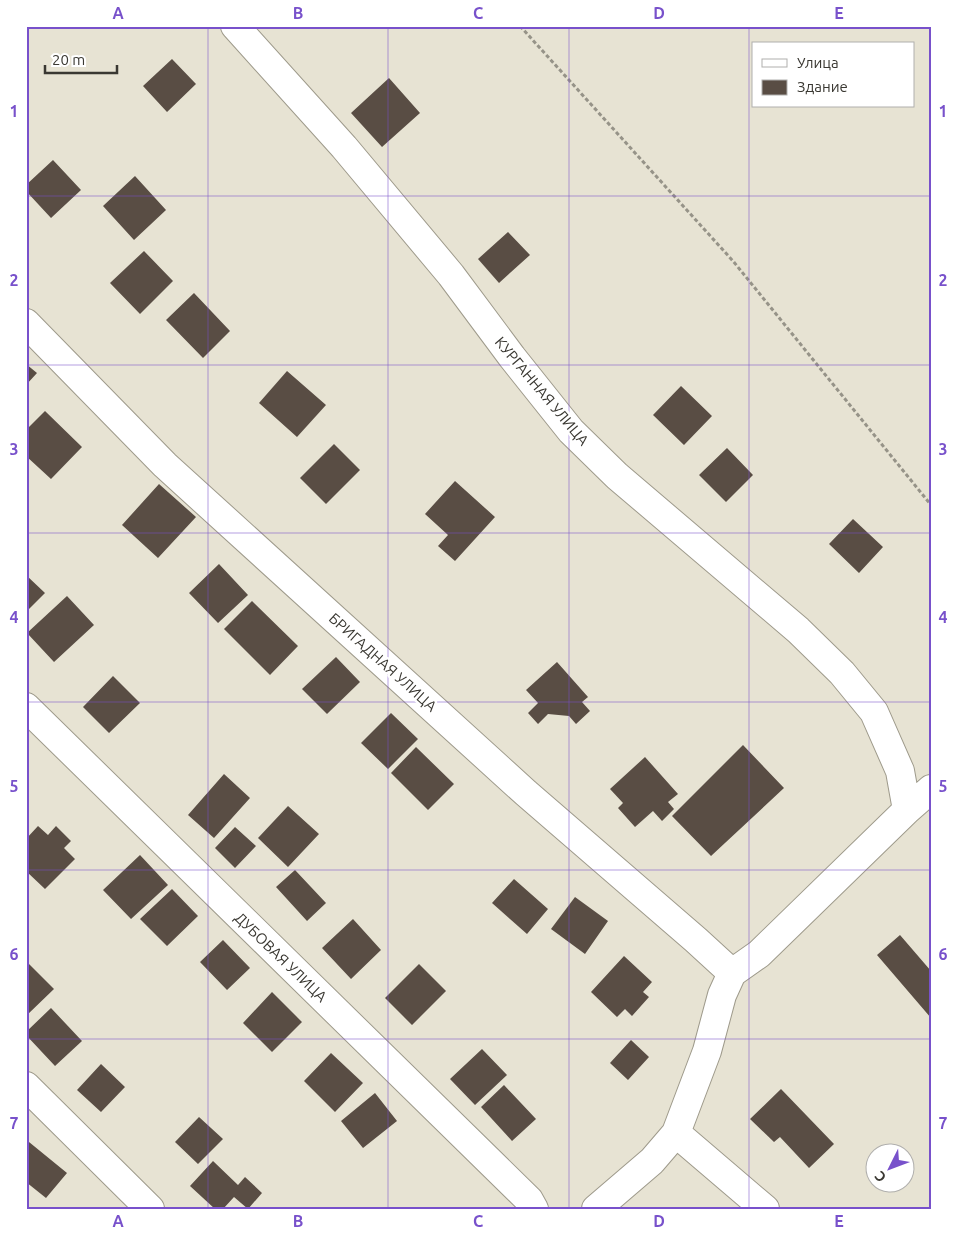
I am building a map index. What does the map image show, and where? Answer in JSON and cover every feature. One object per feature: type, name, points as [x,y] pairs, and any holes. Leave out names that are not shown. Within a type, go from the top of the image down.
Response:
[{"type":"street","name":"КУРГАННАЯ УЛИЦА","points":[[235,26],[344,148],[451,275],[571,430],[617,476],[798,630],[842,673],[874,712],[900,771],[907,810]]},
{"type":"street","name":"БРИГАДНАЯ УЛИЦА","points":[[26,323],[165,465],[526,793],[696,940],[727,984]]},
{"type":"street","name":"ДУБОВАЯ УЛИЦА","points":[[26,707],[515,1186],[529,1200],[534,1209]]},
{"type":"street","points":[[596,1209],[652,1161],[676,1133],[707,1051],[727,984],[931,789]]},
{"type":"street","points":[[26,1086],[150,1209]]},
{"type":"street","points":[[676,1133],[765,1209]]},
{"type":"path","points":[[520,26],[733,261],[931,505]]},
{"type":"building","points":[[172,59],[196,84],[167,112],[143,86]]},
{"type":"building","points":[[389,78],[420,113],[382,147],[351,113]]},
{"type":"building","points":[[53,160],[81,190],[51,218],[26,191],[26,185]]},
{"type":"building","points":[[135,176],[166,210],[134,240],[103,206]]},
{"type":"building","points":[[508,232],[530,255],[499,283],[478,259]]},
{"type":"building","points":[[144,251],[173,281],[140,314],[110,283]]},
{"type":"building","points":[[194,293],[230,331],[203,358],[166,320]]},
{"type":"building","points":[[26,364],[37,373],[26,385]]},
{"type":"building","points":[[287,371],[326,405],[297,437],[259,403]]},
{"type":"building","points":[[681,386],[712,416],[684,445],[653,415]]},
{"type":"building","points":[[45,411],[82,447],[51,479],[26,456],[26,430]]},
{"type":"building","points":[[334,444],[360,470],[326,504],[300,478]]},
{"type":"building","points":[[727,448],[753,475],[726,502],[699,475]]},
{"type":"building","points":[[455,481],[495,517],[455,561],[438,546],[448,535],[425,514]]},
{"type":"building","points":[[159,484],[196,517],[158,558],[122,525]]},
{"type":"building","points":[[853,519],[883,547],[859,573],[829,544]]},
{"type":"building","points":[[219,564],[248,595],[218,623],[189,593]]},
{"type":"building","points":[[26,575],[45,593],[26,612]]},
{"type":"building","points":[[67,596],[94,625],[54,662],[27,633]]},
{"type":"building","points":[[252,601],[298,646],[270,675],[224,629]]},
{"type":"building","points":[[336,657],[360,682],[327,714],[302,689]]},
{"type":"building","points":[[557,662],[588,697],[582,702],[590,711],[576,724],[569,716],[548,714],[538,724],[528,713],[538,703],[526,690]]},
{"type":"building","points":[[113,676],[140,703],[109,733],[83,707]]},
{"type":"building","points":[[391,713],[418,739],[388,769],[361,743]]},
{"type":"building","points":[[743,745],[784,788],[711,856],[672,816]]},
{"type":"building","points":[[416,747],[454,784],[428,810],[391,773]]},
{"type":"building","points":[[645,757],[678,794],[668,802],[674,809],[662,821],[653,811],[635,827],[618,808],[623,803],[610,789]]},
{"type":"building","points":[[224,774],[250,798],[214,838],[188,815]]},
{"type":"building","points":[[288,806],[319,834],[288,867],[258,838]]},
{"type":"building","points":[[38,826],[48,835],[56,826],[71,841],[64,848],[75,859],[45,889],[26,871],[26,839]]},
{"type":"building","points":[[235,827],[256,846],[235,868],[215,848]]},
{"type":"building","points":[[140,855],[168,885],[131,919],[103,890]]},
{"type":"building","points":[[295,870],[326,903],[307,921],[276,887]]},
{"type":"building","points":[[514,879],[548,909],[527,934],[492,903]]},
{"type":"building","points":[[172,889],[198,916],[167,946],[140,919]]},
{"type":"building","points":[[575,897],[608,921],[585,954],[551,929]]},
{"type":"building","points":[[353,919],[381,950],[351,979],[322,948]]},
{"type":"building","points":[[900,935],[931,971],[931,1018],[877,955]]},
{"type":"building","points":[[223,940],[250,968],[227,990],[200,962]]},
{"type":"building","points":[[624,956],[652,982],[643,992],[649,997],[632,1016],[625,1009],[617,1017],[591,992]]},
{"type":"building","points":[[26,961],[54,989],[26,1016]]},
{"type":"building","points":[[419,964],[446,991],[412,1025],[385,998]]},
{"type":"building","points":[[272,992],[302,1022],[272,1052],[243,1023]]},
{"type":"building","points":[[51,1008],[82,1041],[55,1066],[26,1035],[26,1032]]},
{"type":"building","points":[[631,1040],[649,1057],[628,1080],[610,1063]]},
{"type":"building","points":[[482,1049],[507,1075],[475,1105],[450,1079]]},
{"type":"building","points":[[331,1053],[363,1083],[335,1112],[304,1081]]},
{"type":"building","points":[[101,1064],[125,1087],[101,1112],[77,1090]]},
{"type":"building","points":[[504,1085],[536,1119],[512,1141],[481,1107]]},
{"type":"building","points":[[781,1089],[834,1144],[809,1168],[780,1137],[774,1142],[750,1119]]},
{"type":"building","points":[[375,1093],[397,1121],[363,1148],[341,1121]]},
{"type":"building","points":[[199,1117],[223,1139],[198,1164],[175,1142]]},
{"type":"building","points":[[29,1142],[67,1173],[46,1198],[26,1182],[26,1145]]},
{"type":"building","points":[[213,1161],[238,1185],[245,1177],[262,1193],[248,1209],[234,1197],[223,1209],[215,1209],[190,1186]]}]
